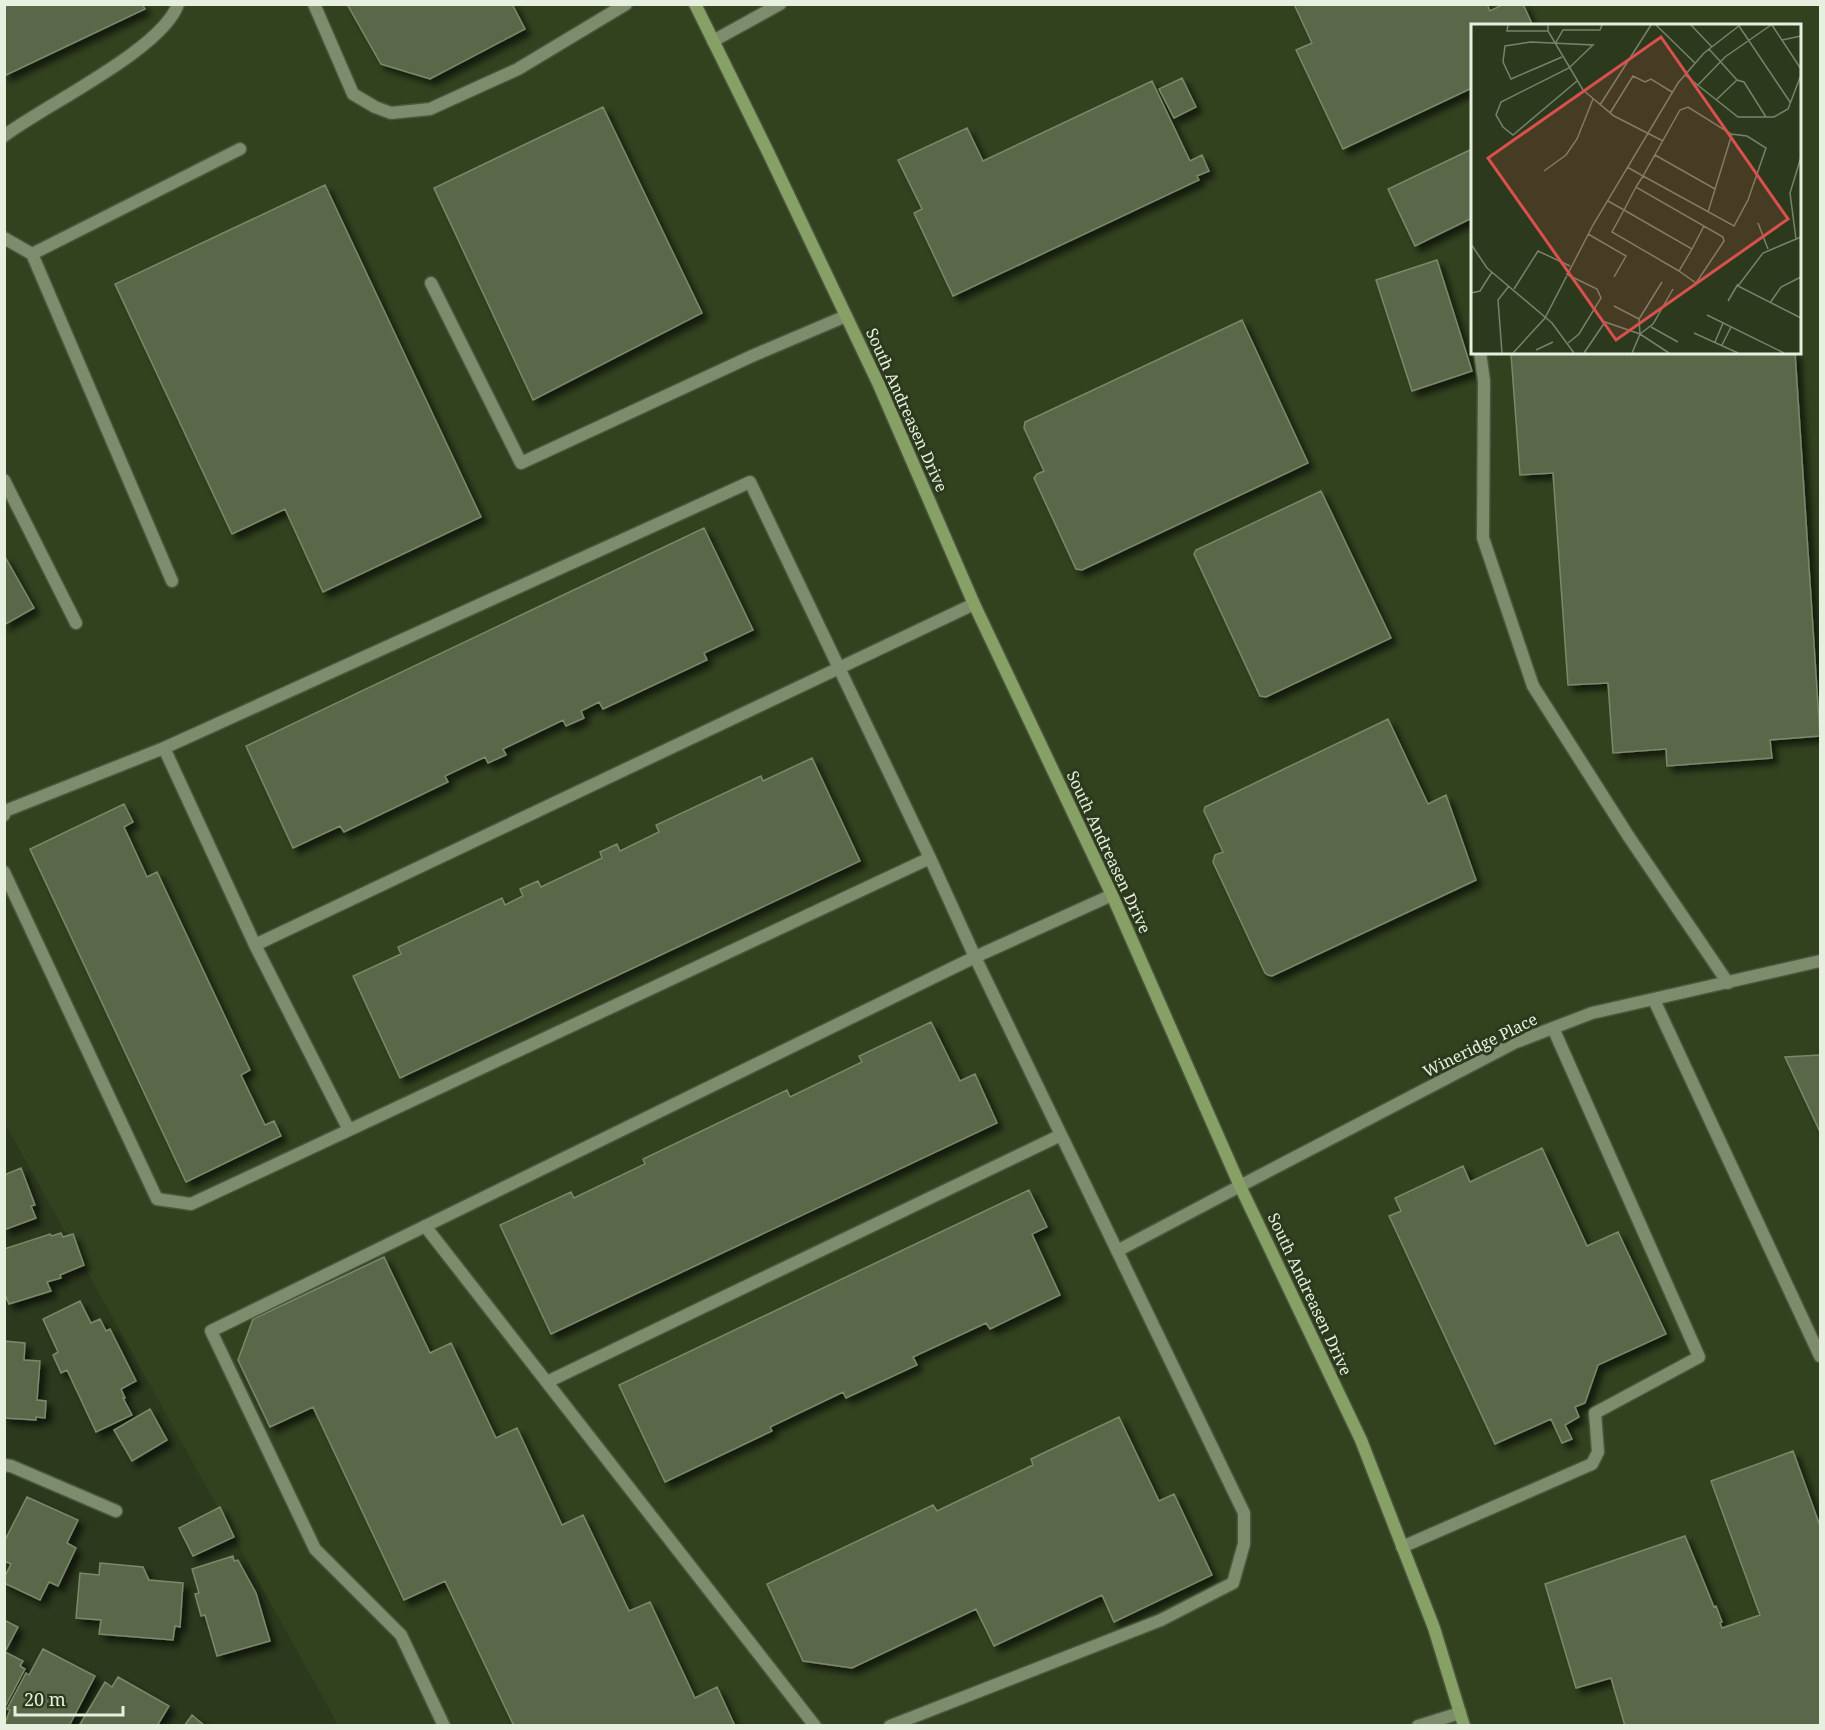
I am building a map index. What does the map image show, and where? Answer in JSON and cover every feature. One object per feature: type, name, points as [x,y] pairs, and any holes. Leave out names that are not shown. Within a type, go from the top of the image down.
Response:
[{"type":"street","points":[[4,136],[21,123],[116,65],[162,31],[178,4]]},
{"type":"street","points":[[314,4],[353,94],[391,113],[430,109],[509,74],[626,4]]},
{"type":"street","name":"South Andreasen Drive","points":[[695,4],[884,395],[974,604],[1112,895],[1240,1186],[1361,1440],[1434,1628],[1462,1719]]},
{"type":"street","points":[[713,41],[780,4]]},
{"type":"street","points":[[32,254],[240,149]]},
{"type":"street","points":[[4,238],[32,254],[172,581]]},
{"type":"street","points":[[431,283],[521,463],[752,356],[846,316]]},
{"type":"street","points":[[1480,354],[1484,381],[1483,538],[1533,686],[1629,837],[1728,982]]},
{"type":"street","points":[[4,480],[76,623]]},
{"type":"street","points":[[4,815],[5,812],[164,748],[750,482],[975,957],[1244,1513],[1244,1544],[1233,1583],[1161,1620],[890,1725]]},
{"type":"street","points":[[255,945],[974,604]]},
{"type":"street","points":[[164,748],[255,945],[349,1130]]},
{"type":"street","points":[[4,872],[158,1199],[191,1204],[930,858]]},
{"type":"street","points":[[444,1725],[401,1635],[315,1549],[211,1331],[975,957],[1112,895]]},
{"type":"street","name":"Wineridge Place","points":[[1117,1251],[1514,1043],[1592,1013],[1821,961]]},
{"type":"street","points":[[1654,1000],[1821,1356]]},
{"type":"street","points":[[1402,1547],[1592,1464],[1598,1452],[1595,1413],[1699,1357],[1553,1028]]},
{"type":"street","points":[[547,1382],[1061,1136]]},
{"type":"street","points":[[425,1226],[815,1725]]},
{"type":"street","points":[[4,1465],[116,1511]]},
{"type":"street","points":[[1418,1725],[1462,1719]]},
{"type":"shaded area","points":[[4,5],[1820,5],[1820,1725],[338,1725],[5,1123]]},
{"type":"building","points":[[4,4],[142,4],[145,9],[4,76]]},
{"type":"building","points":[[347,4],[512,4],[525,29],[430,79],[381,64]]},
{"type":"building","points":[[1294,4],[1487,4],[1490,11],[1504,4],[1523,4],[1532,24],[1471,24],[1471,88],[1343,149],[1296,50],[1312,43]]},
{"type":"building","points":[[1182,78],[1196,107],[1174,118],[1159,89]]},
{"type":"building","points":[[1152,81],[1190,161],[1202,155],[1209,171],[1197,176],[1199,180],[953,296],[914,213],[922,209],[898,160],[967,128],[983,161]]},
{"type":"building","points":[[603,107],[702,313],[533,400],[434,188]]},
{"type":"building","points":[[1471,149],[1471,218],[1415,246],[1388,189]]},
{"type":"building","points":[[325,185],[481,517],[323,592],[285,509],[232,534],[115,284]]},
{"type":"building","points":[[1437,260],[1472,371],[1412,391],[1376,280]]},
{"type":"building","points":[[1242,320],[1308,463],[1082,570],[1076,569],[1034,478],[1044,471],[1024,428],[1025,422]]},
{"type":"building","points":[[1511,354],[1795,354],[1820,736],[1770,740],[1772,758],[1667,766],[1666,749],[1613,753],[1608,683],[1568,685],[1553,473],[1520,475]]},
{"type":"building","points":[[1321,491],[1391,638],[1266,697],[1260,696],[1194,554],[1196,550]]},
{"type":"building","points":[[704,528],[753,630],[704,653],[707,660],[603,709],[599,702],[581,711],[584,718],[566,726],[563,720],[503,749],[506,755],[488,763],[485,757],[445,776],[448,782],[344,832],[340,826],[293,848],[246,746]]},
{"type":"building","points":[[4,555],[34,608],[4,625]]},
{"type":"building","points":[[1388,719],[1428,804],[1446,795],[1476,880],[1272,976],[1268,975],[1265,973],[1213,862],[1215,855],[1223,852],[1204,811],[1205,807]]},
{"type":"building","points":[[812,758],[860,861],[400,1078],[353,976],[401,954],[398,947],[502,898],[505,905],[523,896],[520,889],[538,881],[541,887],[602,858],[600,852],[617,844],[620,851],[659,832],[656,825],[761,776],[763,781]]},
{"type":"building","points":[[124,804],[133,822],[124,827],[147,877],[157,872],[250,1070],[241,1075],[265,1125],[274,1121],[281,1136],[186,1182],[30,849]]},
{"type":"building","points":[[931,1022],[960,1081],[975,1074],[997,1123],[551,1334],[500,1225],[571,1192],[574,1198],[645,1164],[643,1159],[787,1090],[790,1097],[862,1062],[859,1056]]},
{"type":"building","points":[[1820,1055],[1820,1132],[1785,1057]]},
{"type":"building","points":[[1542,1148],[1587,1246],[1618,1232],[1666,1334],[1598,1365],[1585,1403],[1575,1407],[1579,1417],[1565,1425],[1572,1439],[1562,1443],[1551,1419],[1495,1444],[1389,1216],[1401,1211],[1395,1198],[1463,1166],[1470,1182]]},
{"type":"building","points":[[21,1168],[35,1205],[31,1206],[36,1218],[4,1230],[4,1175]]},
{"type":"building","points":[[1029,1190],[1047,1227],[1032,1234],[1060,1295],[990,1329],[986,1323],[913,1357],[917,1365],[846,1398],[843,1392],[770,1427],[772,1431],[665,1482],[619,1385]]},
{"type":"building","points":[[61,1233],[63,1237],[73,1234],[84,1265],[60,1275],[61,1278],[47,1282],[51,1291],[9,1304],[4,1297],[4,1249],[50,1234],[52,1236]]},
{"type":"building","points":[[384,1257],[430,1353],[451,1343],[496,1438],[517,1428],[562,1525],[583,1515],[629,1611],[650,1602],[695,1698],[717,1687],[735,1726],[514,1726],[445,1581],[404,1600],[313,1407],[270,1427],[238,1360],[253,1319]]},
{"type":"building","points":[[80,1301],[91,1323],[100,1319],[106,1331],[110,1329],[136,1381],[121,1389],[132,1415],[96,1432],[67,1370],[61,1373],[53,1355],[58,1352],[43,1319]]},
{"type":"building","points":[[4,1341],[25,1343],[24,1360],[40,1361],[37,1400],[46,1401],[45,1418],[36,1417],[36,1420],[4,1418]]},
{"type":"building","points":[[150,1409],[167,1440],[132,1461],[114,1430]]},
{"type":"building","points":[[1119,1417],[1159,1501],[1174,1494],[1212,1575],[1114,1622],[1102,1595],[994,1646],[976,1609],[852,1668],[803,1661],[767,1584],[933,1505],[937,1511],[1033,1465],[1031,1459]]},
{"type":"building","points":[[1793,1451],[1820,1526],[1820,1726],[1625,1726],[1611,1678],[1576,1688],[1545,1584],[1685,1536],[1714,1607],[1716,1606],[1722,1628],[1760,1615],[1711,1481]]},
{"type":"building","points":[[27,1497],[78,1520],[67,1543],[76,1548],[58,1586],[49,1582],[40,1600],[4,1583],[11,1564],[4,1561],[4,1542]]},
{"type":"building","points":[[220,1507],[234,1537],[193,1556],[179,1528]]},
{"type":"building","points":[[233,1556],[234,1561],[238,1560],[256,1593],[270,1641],[217,1656],[205,1615],[201,1616],[195,1594],[199,1593],[192,1569]]},
{"type":"building","points":[[100,1563],[143,1567],[149,1580],[183,1583],[180,1627],[175,1626],[173,1640],[99,1634],[101,1620],[76,1618],[80,1573],[99,1575]]},
{"type":"building","points":[[4,1620],[18,1627],[5,1652],[23,1661],[20,1666],[25,1669],[4,1709]]},
{"type":"building","points":[[43,1649],[95,1676],[69,1726],[4,1726],[10,1710],[7,1709],[26,1673],[29,1675]]},
{"type":"building","points":[[118,1677],[169,1706],[157,1726],[79,1726],[105,1682],[112,1687]]},
{"type":"building","points":[[192,1715],[205,1726],[184,1726]]}]
